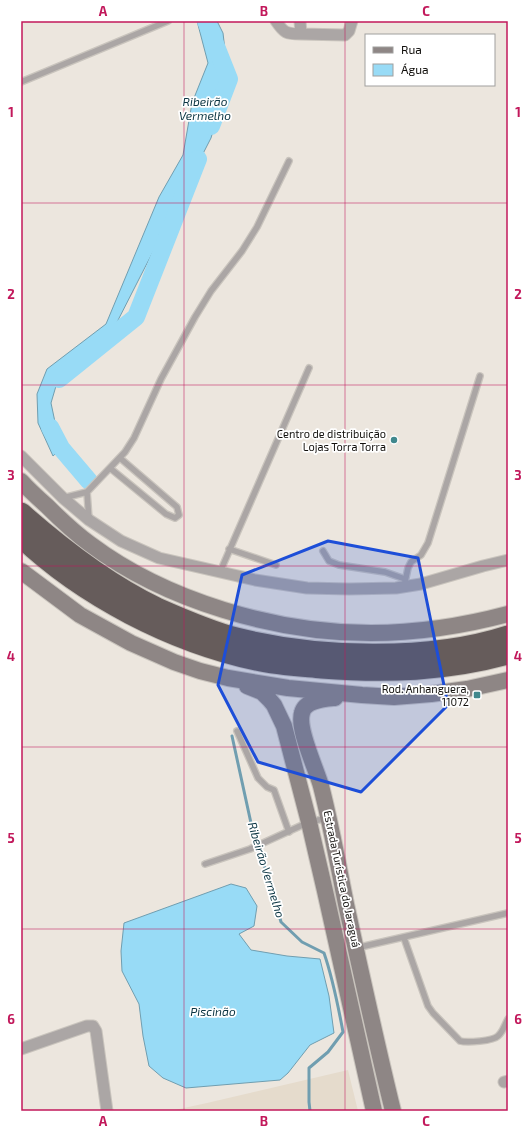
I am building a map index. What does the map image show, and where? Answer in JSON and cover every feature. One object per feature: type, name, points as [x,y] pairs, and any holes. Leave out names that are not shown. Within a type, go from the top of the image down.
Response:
[{"type":"highway","points":[[21,513],[55,542],[120,588],[157,608],[199,625],[235,637],[300,649],[394,654],[464,648],[508,636]]},
{"type":"highway","points":[[21,536],[57,568],[86,588],[146,622],[194,642],[257,660],[288,665],[360,671],[413,670],[464,664],[508,654]]},
{"type":"main road","points":[[21,481],[68,526],[122,565],[156,583],[211,606],[258,620],[304,628],[371,633],[440,628],[508,614]]},
{"type":"main road","points":[[21,571],[80,615],[131,643],[200,672],[288,688],[394,697],[431,694],[493,684],[508,680]]},
{"type":"main road","name":"Estrada Turística do Jaraguá","points":[[228,678],[262,692],[274,705],[284,726],[309,822],[348,950],[393,1111]]},
{"type":"main road","name":"Estrada Turística do Jaraguá","points":[[362,695],[315,701],[306,706],[302,711],[300,719],[318,775],[329,818],[348,950],[374,1111]]},
{"type":"street","points":[[276,21],[282,30],[287,33],[345,35],[349,31],[352,21]]},
{"type":"street","points":[[300,21],[301,34]]},
{"type":"street","points":[[21,456],[63,498],[89,520],[121,541],[159,558],[255,580],[307,588],[349,589],[405,583],[420,584],[508,560]]},
{"type":"street","points":[[21,1049],[87,1026],[93,1026],[96,1030],[107,1111]]},
{"type":"lane","points":[[21,82],[168,21]]},
{"type":"lane","points":[[63,498],[87,492],[126,452],[161,379],[195,317],[211,291],[242,251],[257,227],[289,161]]},
{"type":"lane","points":[[220,572],[309,368]]},
{"type":"lane","points":[[323,551],[329,561],[339,565],[385,572],[405,583],[408,568],[411,562],[421,555],[428,543],[480,376]]},
{"type":"lane","points":[[110,468],[166,514],[174,518],[179,515],[177,507],[120,458]]},
{"type":"lane","points":[[87,492],[89,520]]},
{"type":"lane","points":[[229,550],[276,565]]},
{"type":"lane","points":[[237,731],[258,778],[267,787],[274,790],[289,832]]},
{"type":"lane","points":[[205,864],[278,837],[309,822],[329,818]]},
{"type":"lane","points":[[348,950],[508,913]]},
{"type":"lane","points":[[404,938],[428,1006],[460,1041],[465,1042],[494,1038],[501,1033],[508,1019]]},
{"type":"highlighted area","points":[[328,541],[418,558],[448,705],[361,792],[258,762],[218,685],[242,575]]},
{"type":"shaded area","points":[[348,1070],[358,1111],[170,1111],[207,1103]]},
{"type":"water","name":"Ribeirão Vermelho","points":[[197,21],[217,21],[223,33],[225,50],[219,110],[211,138],[113,330],[56,386],[51,403],[55,422],[67,443],[53,456],[38,423],[37,394],[47,369],[106,324],[159,197],[183,155],[192,103],[208,63]]},
{"type":"water","name":"Piscinão","points":[[231,884],[246,888],[257,906],[254,926],[239,934],[251,950],[287,956],[320,959],[329,996],[334,1033],[310,1045],[288,1073],[280,1080],[186,1088],[163,1078],[149,1066],[139,1004],[122,971],[121,951],[124,923]]},
{"type":"waterway","name":"Ribeirão Vermelho","points":[[206,21],[229,79],[211,126]]},
{"type":"waterway","name":"Ribeirão Vermelho","points":[[59,379],[136,317],[198,159]]},
{"type":"waterway","name":"Ribeirão Vermelho","points":[[50,427],[61,448],[89,481]]},
{"type":"waterway","name":"Ribeirão Vermelho","points":[[232,736],[256,846],[268,875],[281,922],[302,942],[324,953],[337,1002],[343,1032],[328,1052],[309,1068],[310,1111]]},
{"type":"place","name":"Centro de distribuição Lojas Torra Torra","points":[[394,440]]},
{"type":"place","name":"Rod. Anhanguera, 11072","points":[[477,695]]}]
